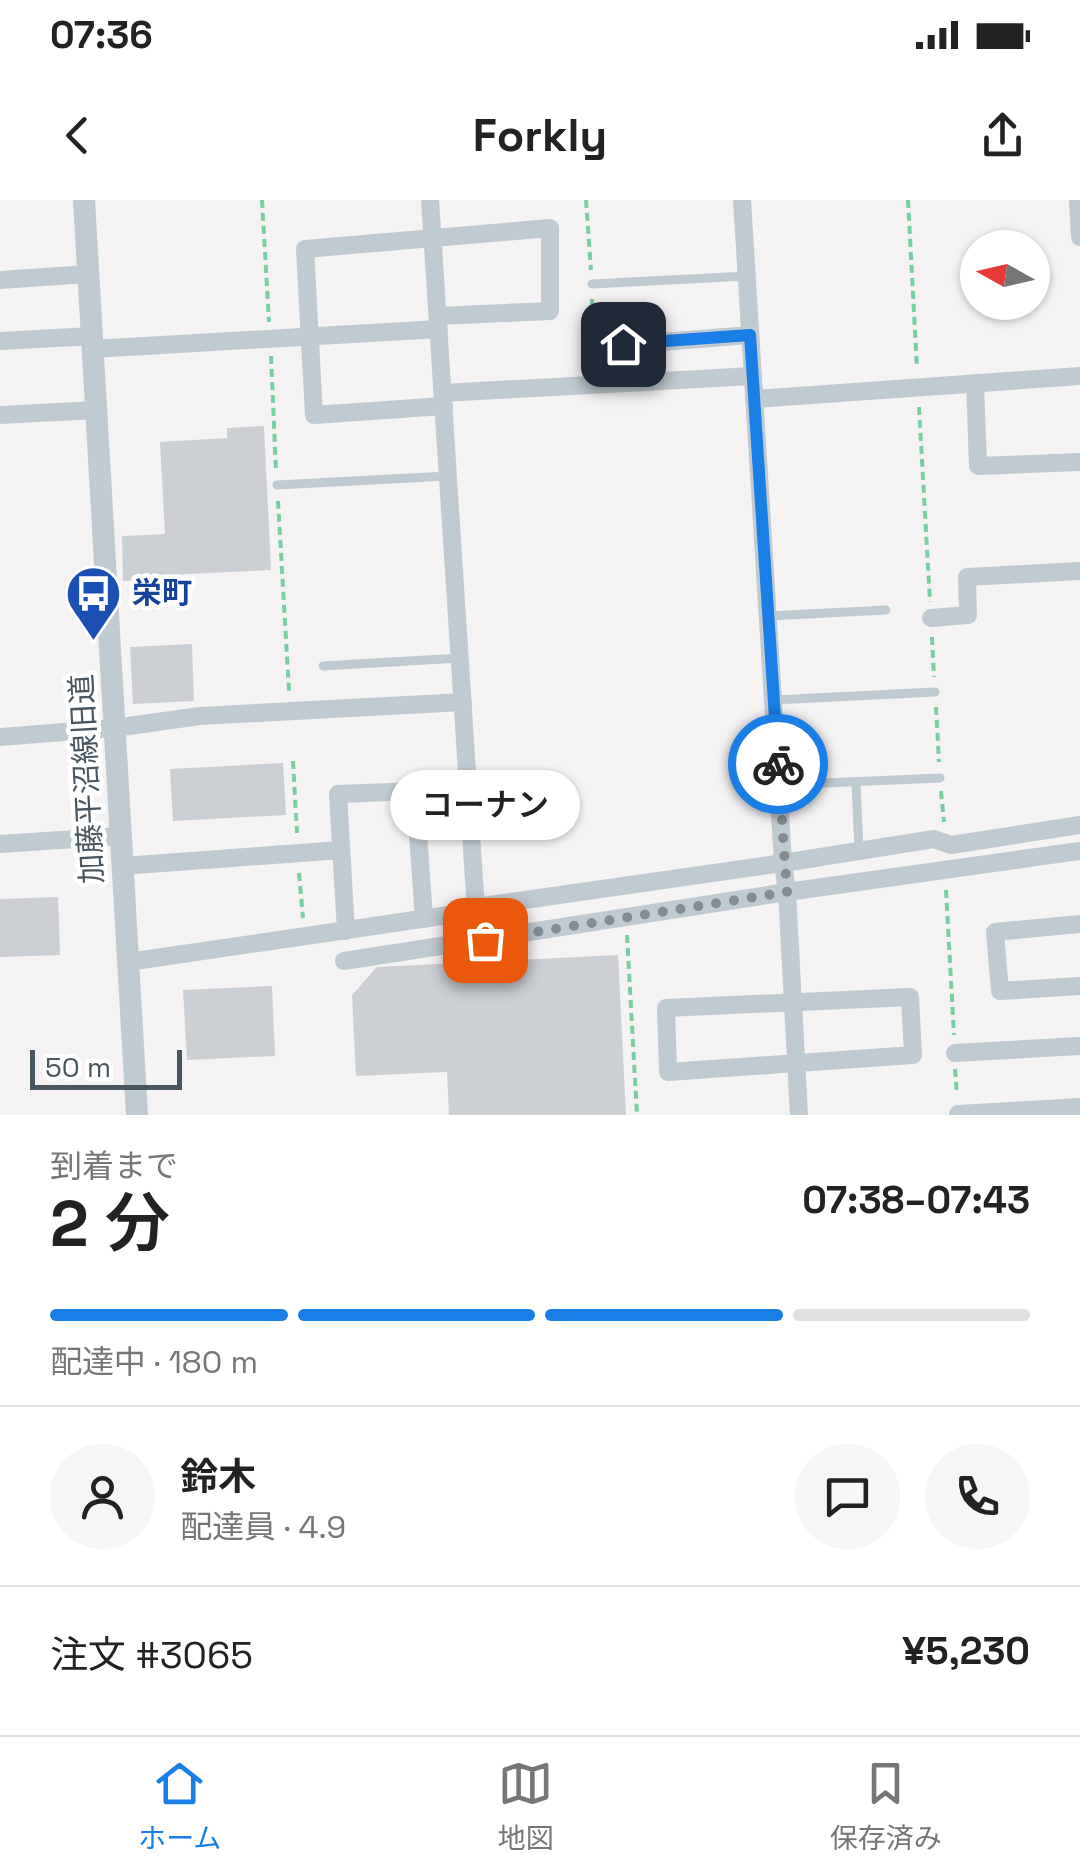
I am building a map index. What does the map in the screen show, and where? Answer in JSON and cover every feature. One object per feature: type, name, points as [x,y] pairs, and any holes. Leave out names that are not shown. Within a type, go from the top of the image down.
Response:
[{"type":"street","name":"加藤平沼線旧道","points":[[84,200],[138,1115]]},
{"type":"street","points":[[128,962],[476,911],[430,200]]},
{"type":"street","points":[[742,200],[798,1115]]},
{"type":"street","points":[[1078,200],[1080,237]]},
{"type":"street","points":[[0,341],[270,339],[309,336],[550,312],[550,228],[305,249],[309,336],[314,415],[443,400],[753,376]]},
{"type":"street","points":[[0,280],[88,274]]},
{"type":"street","points":[[623,344],[750,335]]},
{"type":"street","points":[[754,399],[1080,376]]},
{"type":"street","points":[[976,383],[978,466],[1080,462]]},
{"type":"street","points":[[0,415],[96,410]]},
{"type":"street","points":[[931,618],[968,615],[967,577],[1080,571]]},
{"type":"street","points":[[0,736],[114,728],[188,717],[464,702]]},
{"type":"street","points":[[346,931],[338,794],[415,791],[424,919]]},
{"type":"street","points":[[344,961],[626,919],[785,878],[860,852],[934,838],[951,845],[1080,824]]},
{"type":"street","points":[[0,844],[120,836]]},
{"type":"street","points":[[122,866],[342,850]]},
{"type":"street","points":[[476,907],[785,878],[945,870],[1080,851]]},
{"type":"street","points":[[1080,924],[995,932],[1000,991],[1080,986]]},
{"type":"street","points":[[910,997],[913,1056],[796,1064],[668,1072],[666,1008],[910,997]]},
{"type":"street","points":[[954,1053],[1080,1046]]},
{"type":"street","points":[[958,1114],[1080,1107]]},
{"type":"lane","points":[[592,284],[747,276]]},
{"type":"lane","points":[[277,485],[448,476]]},
{"type":"lane","points":[[768,616],[886,610]]},
{"type":"lane","points":[[323,666],[461,658]]},
{"type":"lane","points":[[774,700],[935,692]]},
{"type":"lane","points":[[779,785],[940,778]]},
{"type":"lane","points":[[856,783],[860,852]]},
{"type":"path","points":[[262,200],[290,711]]},
{"type":"path","points":[[908,200],[942,841]]},
{"type":"path","points":[[945,870],[958,1114]]},
{"type":"path","points":[[626,919],[638,1115]]},
{"type":"building","points":[[264,426],[271,570],[123,581],[122,536],[165,534],[160,442],[227,438],[227,428]]},
{"type":"building","points":[[192,644],[194,701],[133,704],[130,647]]},
{"type":"building","points":[[283,763],[286,815],[173,821],[170,769]]},
{"type":"building","points":[[58,897],[60,955],[0,957],[0,899]]},
{"type":"building","points":[[618,955],[626,1115],[449,1115],[447,1072],[356,1076],[352,995],[377,967]]},
{"type":"building","points":[[272,986],[275,1056],[187,1060],[183,990]]},
{"type":"way so far","points":[[485,940],[787,892],[778,764]]},
{"type":"place","name":"栄町","points":[[93,642]]},
{"type":"place","name":"コーナン","points":[[485,940]]},
{"type":"route","points":[[623,344],[750,335],[778,764]]}]
